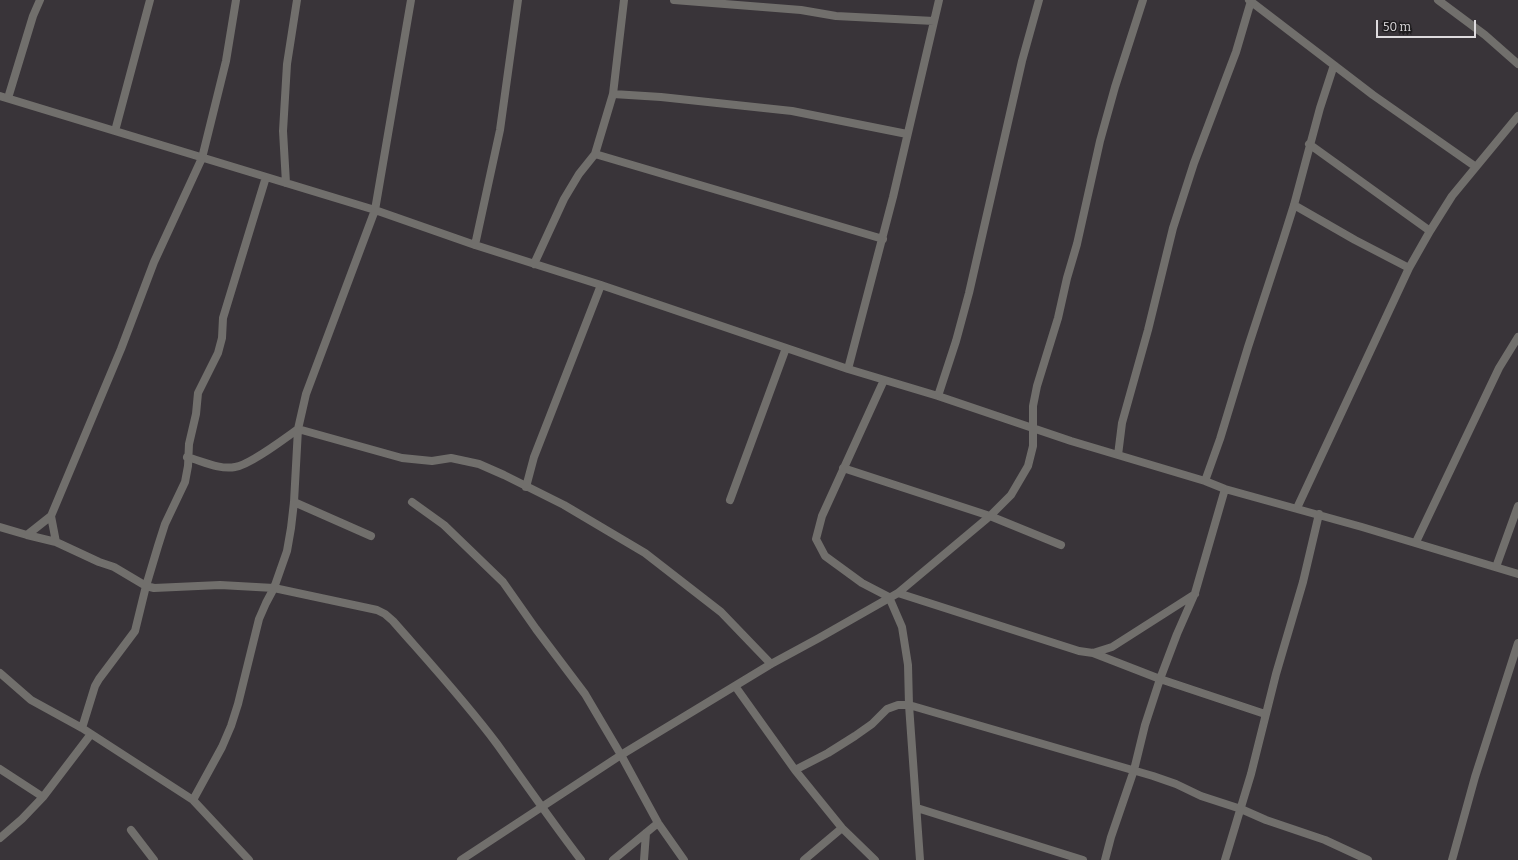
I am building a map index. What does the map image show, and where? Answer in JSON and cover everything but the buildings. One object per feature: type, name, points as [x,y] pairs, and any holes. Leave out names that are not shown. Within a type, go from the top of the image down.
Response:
[{"type":"street","points":[[40,0],[4,97],[375,210],[475,245],[848,369],[938,396],[1118,455],[1205,481],[1226,489],[1416,542],[1518,574]]},
{"type":"street","points":[[115,131],[150,0]]},
{"type":"street","points":[[27,535],[51,516],[121,349],[154,262],[202,158],[226,61],[236,0]]},
{"type":"street","points":[[286,183],[283,131],[287,64],[297,0]]},
{"type":"street","points":[[193,800],[222,747],[231,726],[238,704],[259,619],[274,588],[286,551],[292,528],[298,429],[306,394],[375,210],[411,0]]},
{"type":"street","points":[[475,245],[500,130],[518,0]]},
{"type":"street","points":[[534,264],[564,199],[579,174],[595,154],[613,94],[624,0]]},
{"type":"street","points":[[674,0],[801,10],[836,16],[934,21]]},
{"type":"street","points":[[848,369],[883,239],[939,0]]},
{"type":"street","points":[[938,396],[969,293],[1022,60],[1039,0]]},
{"type":"street","points":[[461,860],[621,755],[771,664],[898,593],[990,516],[1011,495],[1028,466],[1033,446],[1033,406],[1037,386],[1058,318],[1100,141],[1115,87],[1143,0]]},
{"type":"street","points":[[1118,455],[1124,416],[1148,330],[1173,228],[1194,163],[1236,52],[1250,0],[1373,95],[1476,166]]},
{"type":"street","points":[[1438,0],[1485,35],[1518,64]]},
{"type":"street","points":[[1205,481],[1294,204],[1309,144],[1334,65]]},
{"type":"street","points":[[613,94],[661,97],[792,111],[907,134]]},
{"type":"street","points":[[1297,508],[1409,268],[1452,196],[1518,116]]},
{"type":"street","points":[[1309,144],[1430,231]]},
{"type":"street","points":[[595,154],[883,239]]},
{"type":"street","points":[[82,728],[95,686],[135,631],[146,586],[166,524],[185,482],[188,466],[187,456],[198,393],[218,353],[222,338],[223,318],[266,177]]},
{"type":"street","points":[[1294,204],[1355,240],[1409,268]]},
{"type":"street","points":[[526,487],[534,458],[601,286]]},
{"type":"street","points":[[1416,542],[1499,368],[1518,337]]},
{"type":"street","points":[[730,500],[786,348]]},
{"type":"street","points":[[884,380],[822,516],[816,540],[825,556],[862,583],[889,597],[902,627],[908,664],[920,860]]},
{"type":"street","points":[[187,456],[222,467],[236,467],[266,451],[298,429]]},
{"type":"street","points":[[298,429],[402,458],[432,461],[451,458],[479,464],[504,475],[564,505],[650,557],[721,612],[771,664]]},
{"type":"street","points":[[843,468],[990,516],[1061,545]]},
{"type":"street","points":[[1105,860],[1134,770],[1145,725],[1160,679],[1177,634],[1195,593],[1226,489]]},
{"type":"street","points":[[294,502],[371,536]]},
{"type":"street","points":[[412,502],[444,526],[503,582],[585,694],[621,755],[658,823],[684,860]]},
{"type":"street","points":[[1496,567],[1518,506]]},
{"type":"street","points":[[1225,860],[1241,809],[1265,714],[1303,582],[1319,514]]},
{"type":"street","points":[[51,516],[56,542]]},
{"type":"street","points":[[0,527],[56,542],[99,562],[114,567],[146,586],[160,589],[220,585],[274,588],[362,606],[377,610],[384,614],[393,621],[450,685],[496,744],[581,860]]},
{"type":"street","points":[[898,593],[1079,651],[1093,653],[1160,679],[1265,714]]},
{"type":"street","points":[[1093,653],[1112,647],[1195,593]]},
{"type":"street","points":[[1452,860],[1475,777],[1518,643]]},
{"type":"street","points":[[0,673],[31,700],[82,728],[193,800],[249,860]]},
{"type":"street","points":[[735,686],[795,770],[842,828],[874,860]]},
{"type":"street","points":[[795,770],[828,753],[855,736],[872,724],[887,709],[898,705],[910,705],[1134,770],[1176,784],[1201,796],[1325,840],[1368,860]]},
{"type":"street","points":[[0,838],[22,819],[43,797],[91,734]]},
{"type":"street","points":[[0,769],[43,797]]},
{"type":"street","points":[[917,808],[1083,860]]},
{"type":"street","points":[[613,860],[658,823]]},
{"type":"street","points":[[804,860],[842,828]]},
{"type":"street","points":[[131,830],[154,860]]},
{"type":"street","points":[[644,860],[646,833]]}]
